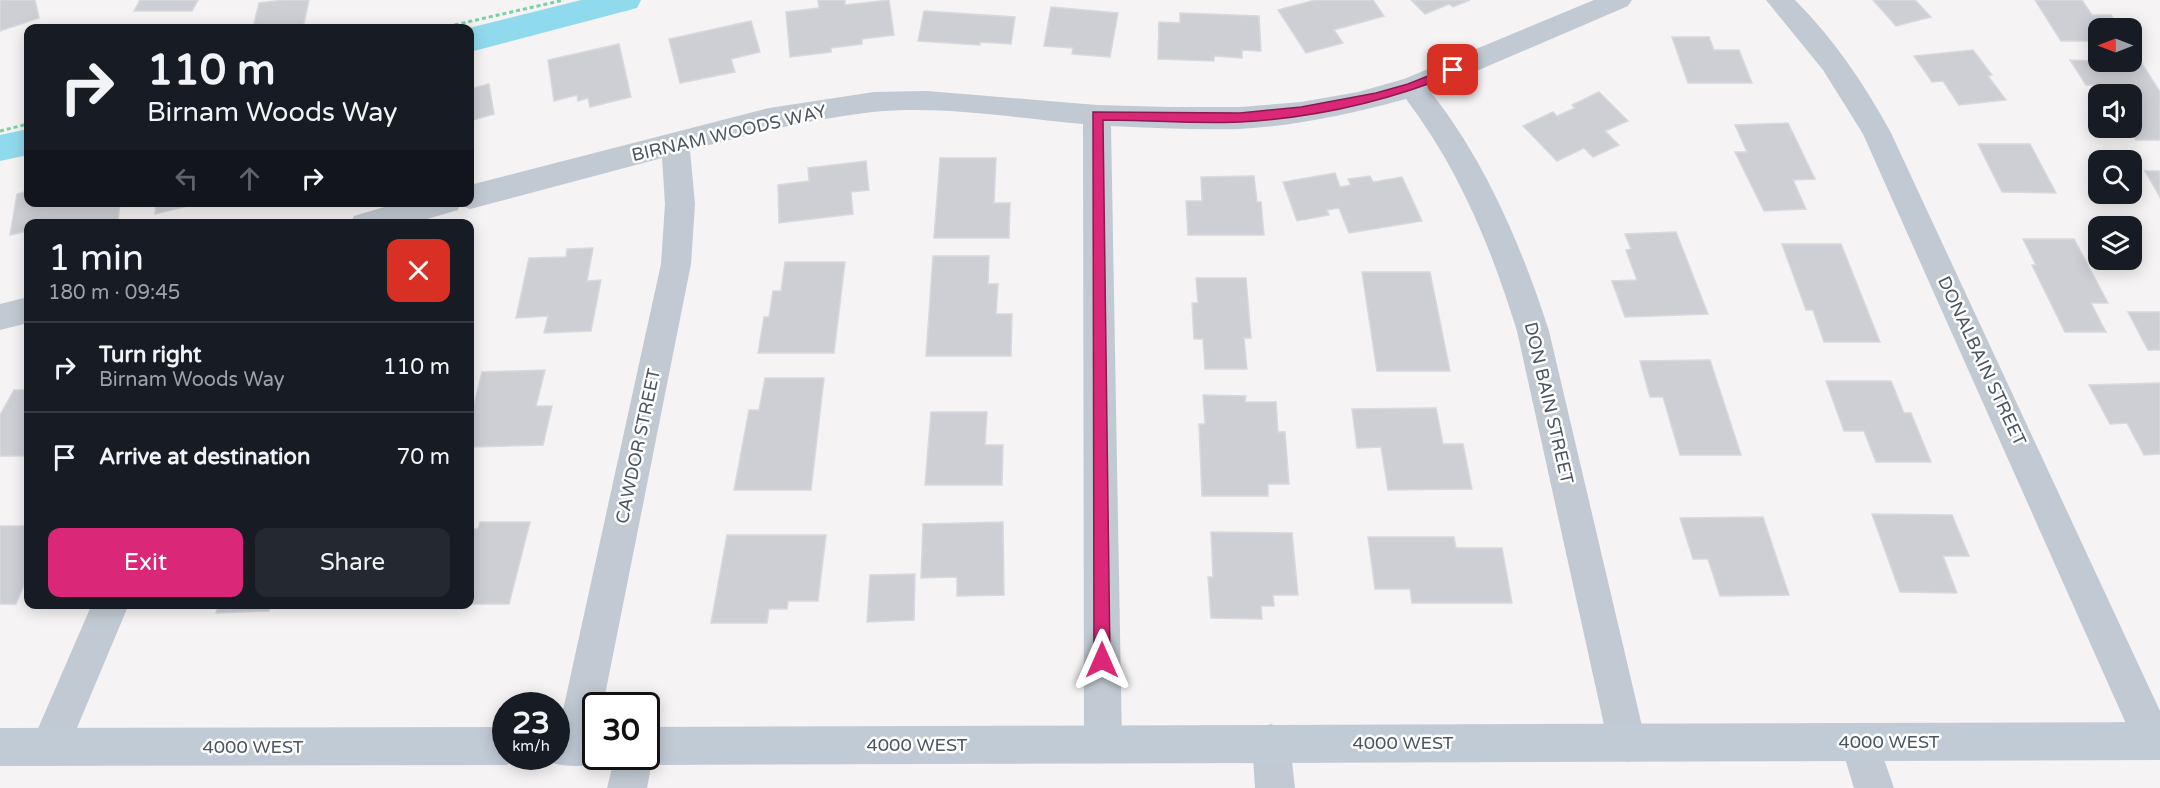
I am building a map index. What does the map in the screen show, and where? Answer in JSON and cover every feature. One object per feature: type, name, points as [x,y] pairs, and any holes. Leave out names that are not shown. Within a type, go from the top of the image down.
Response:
[{"type":"main road","name":"4000 WEST","points":[[660,746],[2157,741]]},
{"type":"main road","name":"4000 WEST","points":[[0,747],[492,746]]},
{"type":"street","name":"BIRNAM WOODS WAY","points":[[474,196],[769,119],[874,102],[927,101],[1097,115],[1168,118],[1260,116],[1301,112],[1358,102],[1412,87],[1619,0]]},
{"type":"street","name":"DONALBAIN STREET","points":[[1779,0],[1812,34],[1836,66],[1877,133],[2157,741]]},
{"type":"street","name":"DON BAIN STREET","points":[[1412,87],[1431,111],[1468,167],[1516,272],[1533,331],[1627,743]]},
{"type":"street","points":[[1097,115],[1103,744]]},
{"type":"street","name":"CAWDOR STREET","points":[[576,746],[676,264],[681,221],[680,179],[675,144]]},
{"type":"street","points":[[384,219],[428,207]]},
{"type":"street","points":[[0,317],[24,311]]},
{"type":"street","points":[[49,747],[109,609]]},
{"type":"street","points":[[1859,742],[1874,788]]},
{"type":"street","points":[[1271,743],[1275,788]]},
{"type":"street","points":[[627,788],[631,770]]},
{"type":"path","points":[[459,24],[564,0]]},
{"type":"path","points":[[0,130],[24,125]]},
{"type":"building","points":[[0,0],[35,0],[39,18],[0,31]]},
{"type":"building","points":[[140,0],[198,0],[192,11],[134,11]]},
{"type":"building","points":[[309,0],[304,24],[254,24],[259,3]]},
{"type":"building","points":[[818,0],[845,0],[845,5],[889,0],[894,35],[862,39],[862,44],[831,48],[831,52],[790,57],[786,12],[819,8]]},
{"type":"building","points":[[1315,0],[1373,0],[1384,16],[1334,30],[1343,43],[1306,53],[1278,10]]},
{"type":"building","points":[[1411,0],[1470,0],[1453,7],[1449,4],[1425,14]]},
{"type":"building","points":[[1873,0],[1915,0],[1931,17],[1896,26]]},
{"type":"building","points":[[2035,0],[2082,0],[2092,15],[2111,15],[2113,18],[2088,18],[2088,41],[2061,41]]},
{"type":"building","points":[[1051,7],[1118,13],[1110,57],[1072,54],[1073,48],[1044,46]]},
{"type":"building","points":[[924,11],[1015,17],[1011,44],[980,42],[980,45],[918,41]]},
{"type":"building","points":[[1180,13],[1259,16],[1261,51],[1242,50],[1242,58],[1214,56],[1214,61],[1158,59],[1159,22],[1180,23]]},
{"type":"building","points":[[751,21],[760,52],[731,59],[735,72],[680,83],[669,39]]},
{"type":"building","points":[[1672,37],[1709,37],[1714,50],[1739,50],[1752,83],[1688,83]]},
{"type":"building","points":[[619,44],[631,97],[590,107],[588,98],[578,101],[577,95],[554,101],[548,60]]},
{"type":"building","points":[[1973,50],[1992,75],[1988,76],[2006,100],[1959,105],[1943,81],[1932,82],[1914,56]]},
{"type":"building","points":[[2070,60],[2088,61],[2088,72],[2142,72],[2142,64],[2160,92],[2160,140],[2136,140],[2135,138],[2142,138],[2142,84],[2086,85]]},
{"type":"building","points":[[489,84],[494,114],[474,120],[474,88]]},
{"type":"building","points":[[1599,92],[1628,121],[1605,131],[1619,145],[1593,157],[1584,148],[1557,161],[1523,126],[1553,112],[1557,116],[1575,108],[1572,105]]},
{"type":"building","points":[[1788,123],[1815,179],[1793,180],[1806,209],[1764,211],[1735,152],[1747,152],[1735,125]]},
{"type":"building","points":[[1978,144],[2030,144],[2056,193],[2002,192]]},
{"type":"building","points":[[940,158],[996,158],[994,203],[1010,203],[1009,238],[934,238]]},
{"type":"building","points":[[866,161],[869,190],[851,192],[853,214],[779,223],[778,185],[809,181],[808,168]]},
{"type":"building","points":[[2145,171],[2160,171],[2160,197]]},
{"type":"building","points":[[1335,173],[1340,187],[1351,185],[1348,179],[1370,176],[1373,182],[1402,177],[1422,221],[1349,233],[1339,208],[1327,210],[1329,215],[1297,221],[1283,182]]},
{"type":"building","points":[[1254,176],[1257,202],[1261,202],[1264,235],[1188,235],[1186,201],[1202,201],[1201,177]]},
{"type":"building","points":[[24,192],[24,207],[120,207],[118,219],[24,219],[24,232],[10,235],[17,194]]},
{"type":"building","points":[[156,207],[184,207],[155,214]]},
{"type":"building","points":[[1676,232],[1708,314],[1625,317],[1612,281],[1637,280],[1626,250],[1631,249],[1625,234]]},
{"type":"building","points":[[2023,239],[2074,239],[2088,265],[2088,270],[2090,270],[2108,303],[2091,303],[2106,332],[2065,332],[2032,265],[2036,265]]},
{"type":"building","points":[[1782,244],[1841,244],[1880,342],[1824,342],[1813,310],[1806,310]]},
{"type":"building","points":[[593,248],[587,281],[601,280],[591,331],[544,333],[548,316],[516,318],[529,258],[566,257],[567,249]]},
{"type":"building","points":[[933,256],[989,256],[988,284],[998,284],[996,314],[1012,314],[1011,356],[926,356]]},
{"type":"building","points":[[785,262],[845,262],[834,353],[758,353],[764,317],[769,317],[773,291],[781,291]]},
{"type":"building","points":[[1362,272],[1430,272],[1450,371],[1377,371]]},
{"type":"building","points":[[1196,278],[1246,278],[1251,338],[1244,338],[1247,369],[1205,369],[1203,339],[1194,339],[1192,303],[1198,303]]},
{"type":"building","points":[[2128,312],[2160,312],[2160,350],[2148,350]]},
{"type":"building","points":[[1710,360],[1741,455],[1680,455],[1663,397],[1650,397],[1640,361]]},
{"type":"building","points":[[545,370],[536,406],[552,406],[543,445],[474,447],[474,404],[482,372]]},
{"type":"building","points":[[765,378],[824,378],[811,490],[734,490],[749,410],[759,410]]},
{"type":"building","points":[[1826,381],[1891,381],[1904,413],[1911,413],[1931,462],[1876,462],[1864,431],[1844,431]]},
{"type":"building","points":[[2160,383],[2160,454],[2144,455],[2127,423],[2110,424],[2089,385]]},
{"type":"building","points":[[14,390],[24,390],[24,456],[0,456],[0,415]]},
{"type":"building","points":[[1203,395],[1246,396],[1245,402],[1276,402],[1278,432],[1285,432],[1289,484],[1268,484],[1268,496],[1202,496],[1199,424],[1205,424]]},
{"type":"building","points":[[1436,408],[1443,444],[1463,444],[1472,489],[1388,490],[1381,447],[1357,448],[1352,409]]},
{"type":"building","points":[[931,412],[987,412],[985,445],[1003,445],[1002,485],[925,485]]},
{"type":"building","points":[[1872,514],[1952,515],[1969,556],[1943,556],[1957,593],[1900,592]]},
{"type":"building","points":[[1763,517],[1789,595],[1720,596],[1708,559],[1693,559],[1680,518]]},
{"type":"building","points":[[480,522],[530,522],[509,604],[474,604],[474,529],[478,529]]},
{"type":"building","points":[[1003,522],[1004,595],[957,596],[957,577],[921,578],[923,524]]},
{"type":"building","points":[[0,526],[24,526],[24,585],[16,604],[0,604]]},
{"type":"building","points":[[1211,532],[1292,533],[1298,595],[1273,595],[1274,606],[1261,606],[1262,619],[1211,618],[1208,577],[1213,577]]},
{"type":"building","points":[[727,535],[826,535],[818,601],[788,601],[787,609],[769,609],[767,623],[711,623]]},
{"type":"building","points":[[1368,537],[1454,537],[1456,548],[1502,548],[1512,603],[1412,603],[1410,589],[1375,589]]},
{"type":"building","points":[[915,574],[914,620],[867,622],[870,575]]},
{"type":"building","points":[[217,609],[270,609],[269,611],[216,613]]},
{"type":"waterway","points":[[474,39],[625,0]]},
{"type":"waterway","points":[[0,148],[24,143]]},
{"type":"route","points":[[1102,660],[1097,115],[1168,118],[1240,117],[1301,112],[1358,102],[1412,87],[1453,70]]}]
